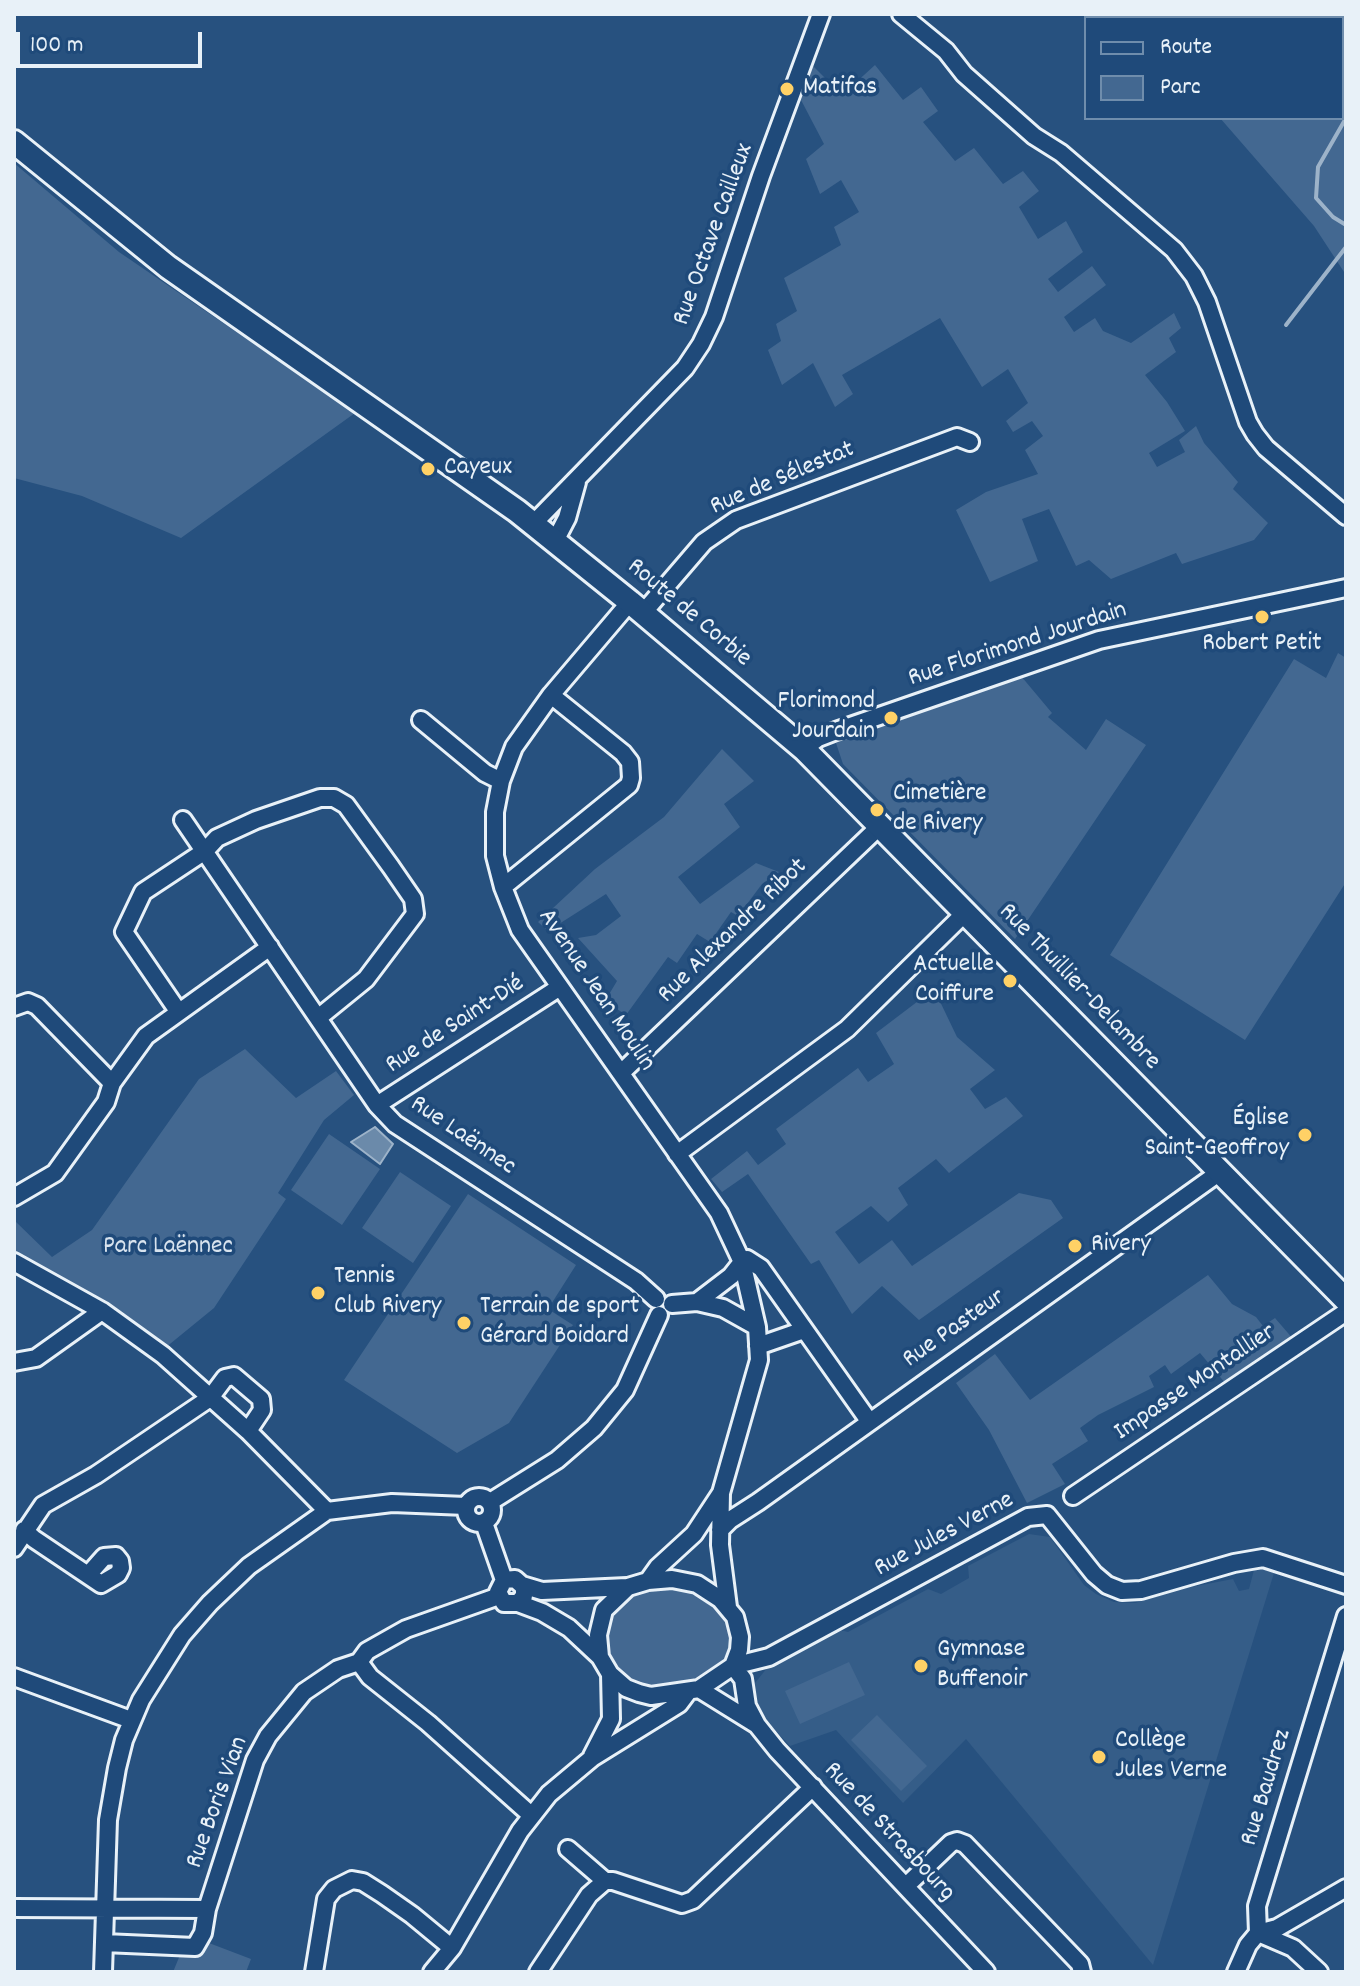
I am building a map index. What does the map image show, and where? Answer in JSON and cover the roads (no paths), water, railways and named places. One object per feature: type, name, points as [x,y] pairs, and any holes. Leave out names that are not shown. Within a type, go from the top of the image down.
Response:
[{"type":"main road","name":"Route de Corbie","points":[[14,142],[168,267],[533,524],[637,607],[804,749]]},
{"type":"main road","name":"Rue Thuillier-Delambre","points":[[804,749],[1346,1300]]},
{"type":"street","name":"Rue Octave Cailleux","points":[[533,524],[685,368],[701,344],[714,317],[761,176],[821,14]]},
{"type":"street","points":[[901,14],[946,51],[964,74],[1034,136],[1061,153],[1174,250],[1194,276],[1207,302],[1248,422],[1255,434],[1275,456],[1346,516]]},
{"type":"street","name":"Rue de Sélestat","points":[[637,607],[704,542],[736,520],[957,437],[970,442]]},
{"type":"street","points":[[555,541],[567,518],[577,480]]},
{"type":"street","name":"Rue Florimond Jourdain","points":[[804,749],[818,738],[836,731],[1099,640],[1346,588]]},
{"type":"street","name":"Avenue Jean Moulin","points":[[637,607],[551,695],[514,747],[501,781],[495,812],[495,856],[520,930],[719,1213],[742,1262],[757,1327],[759,1360],[721,1493]]},
{"type":"street","points":[[503,887],[629,785],[631,778],[630,762],[623,753],[551,695]]},
{"type":"street","points":[[421,720],[485,773],[501,781]]},
{"type":"street","points":[[178,1011],[124,932],[143,892],[205,851],[217,838],[256,820],[320,798],[334,798],[346,805],[413,899],[415,914],[366,979],[318,1018]]},
{"type":"street","name":"Rue Laënnec","points":[[183,820],[377,1105],[395,1124],[636,1281],[662,1306]]},
{"type":"street","name":"Rue Alexandre Ribot","points":[[621,1073],[880,826]]},
{"type":"street","points":[[677,1154],[847,1029],[965,913]]},
{"type":"street","points":[[14,1197],[55,1173],[106,1102],[112,1083],[146,1036],[270,947]]},
{"type":"street","name":"Rue de Saint-Dié","points":[[377,1105],[560,987]]},
{"type":"street","points":[[14,1007],[28,1002],[37,1006],[112,1083]]},
{"type":"street","name":"Rue Pasteur","points":[[720,1530],[1220,1172]]},
{"type":"street","points":[[697,1302],[723,1283],[747,1259],[761,1268],[869,1421]]},
{"type":"street","points":[[14,1262],[102,1311],[163,1355],[248,1431],[327,1511]]},
{"type":"street","points":[[490,1502],[557,1460],[594,1428],[625,1390],[662,1306],[697,1302],[723,1308],[757,1327]]},
{"type":"street","points":[[14,1362],[36,1358],[102,1311]]},
{"type":"street","name":"Impasse Montallier","points":[[1073,1496],[1346,1312]]},
{"type":"street","points":[[758,1346],[804,1330]]},
{"type":"street","points":[[14,1548],[43,1505],[96,1475],[210,1398],[225,1378],[234,1376],[261,1399],[262,1410],[248,1431]]},
{"type":"street","points":[[721,1493],[722,1576],[728,1607]]},
{"type":"street","points":[[648,1581],[658,1567],[694,1534],[721,1493]]},
{"type":"street","points":[[103,1972],[108,1820],[117,1768],[131,1720],[155,1675],[182,1635],[249,1566],[327,1511],[392,1503],[466,1506],[475,1498],[490,1502]]},
{"type":"street","points":[[466,1506],[469,1519],[484,1523],[491,1517],[490,1502]]},
{"type":"street","name":"Rue Jules Verne","points":[[733,1666],[769,1657],[1028,1517],[1047,1515],[1094,1574],[1107,1585],[1122,1591],[1141,1590],[1245,1560],[1263,1558],[1346,1585]]},
{"type":"street","points":[[484,1523],[509,1605],[518,1603],[542,1612],[569,1628],[600,1657],[610,1674],[626,1688],[651,1696],[694,1690],[757,1725]]},
{"type":"street","points":[[24,1530],[95,1580]]},
{"type":"street","points":[[432,1972],[452,1948],[531,1815],[559,1785],[592,1758],[733,1666],[739,1650],[740,1637],[735,1617],[709,1590],[697,1584],[672,1579],[628,1587],[542,1591],[522,1585],[515,1579],[502,1588]]},
{"type":"street","points":[[518,1603],[524,1596],[522,1585]]},
{"type":"street","points":[[600,1657],[598,1635],[604,1610],[628,1587]]},
{"type":"street","name":"Rue Boris Vian","points":[[104,1943],[195,1947],[203,1933],[207,1909],[255,1760],[268,1736],[304,1692],[338,1669],[359,1662],[367,1651],[406,1629],[502,1588]]},
{"type":"street","name":"Rue Baudrez","points":[[1236,1972],[1248,1945],[1258,1933],[1257,1906],[1346,1616]]},
{"type":"street","points":[[359,1662],[370,1677],[438,1732],[531,1815]]},
{"type":"street","points":[[733,1666],[743,1679],[747,1706],[757,1725]]},
{"type":"street","points":[[592,1758],[611,1719],[610,1674]]},
{"type":"street","points":[[14,1677],[131,1720]]},
{"type":"street","name":"Rue de Strasbourg","points":[[757,1725],[986,1972]]},
{"type":"street","points":[[568,1849],[605,1881],[682,1904],[693,1900],[813,1787]]},
{"type":"street","points":[[906,1886],[951,1843],[957,1841],[965,1844],[1080,1964],[1082,1972]]},
{"type":"street","points":[[314,1972],[326,1899],[334,1889],[352,1880],[363,1882],[382,1894],[452,1948]]},
{"type":"street","points":[[538,1972],[589,1895],[605,1881]]},
{"type":"street","points":[[1258,1933],[1277,1928],[1346,1888]]},
{"type":"street","name":"Rue Boris Vian","points":[[14,1908],[207,1909]]},
{"type":"street","points":[[1258,1933],[1293,1948],[1319,1972]]},
{"type":"waterway","points":[[1346,118],[1318,167],[1316,198],[1333,217],[1346,225]]},
{"type":"waterway","points":[[1286,325],[1346,247]]},
{"type":"place","name":"Matifas","points":[[787,89]]},
{"type":"place","name":"Cayeux","points":[[428,469]]},
{"type":"place","name":"Robert Petit","points":[[1262,617]]},
{"type":"place","name":"Florimond Jourdain","points":[[891,718]]},
{"type":"place","name":"Cimetière de Rivery","points":[[877,810]]},
{"type":"place","name":"Actuelle Coiffure","points":[[1010,981]]},
{"type":"place","name":"Église Saint-Geoffroy","points":[[1305,1135]]},
{"type":"place","name":"Rivery","points":[[1075,1246]]},
{"type":"place","name":"Tennis Club Rivery","points":[[318,1293]]},
{"type":"place","name":"Terrain de sport Gérard Boidard","points":[[464,1323]]},
{"type":"place","name":"Gymnase Buffenoir","points":[[921,1666]]},
{"type":"place","name":"Collège Jules Verne","points":[[1099,1757]]},
{"type":"park label","name":"Parc Laënnec","points":[[168,1248]]}]
